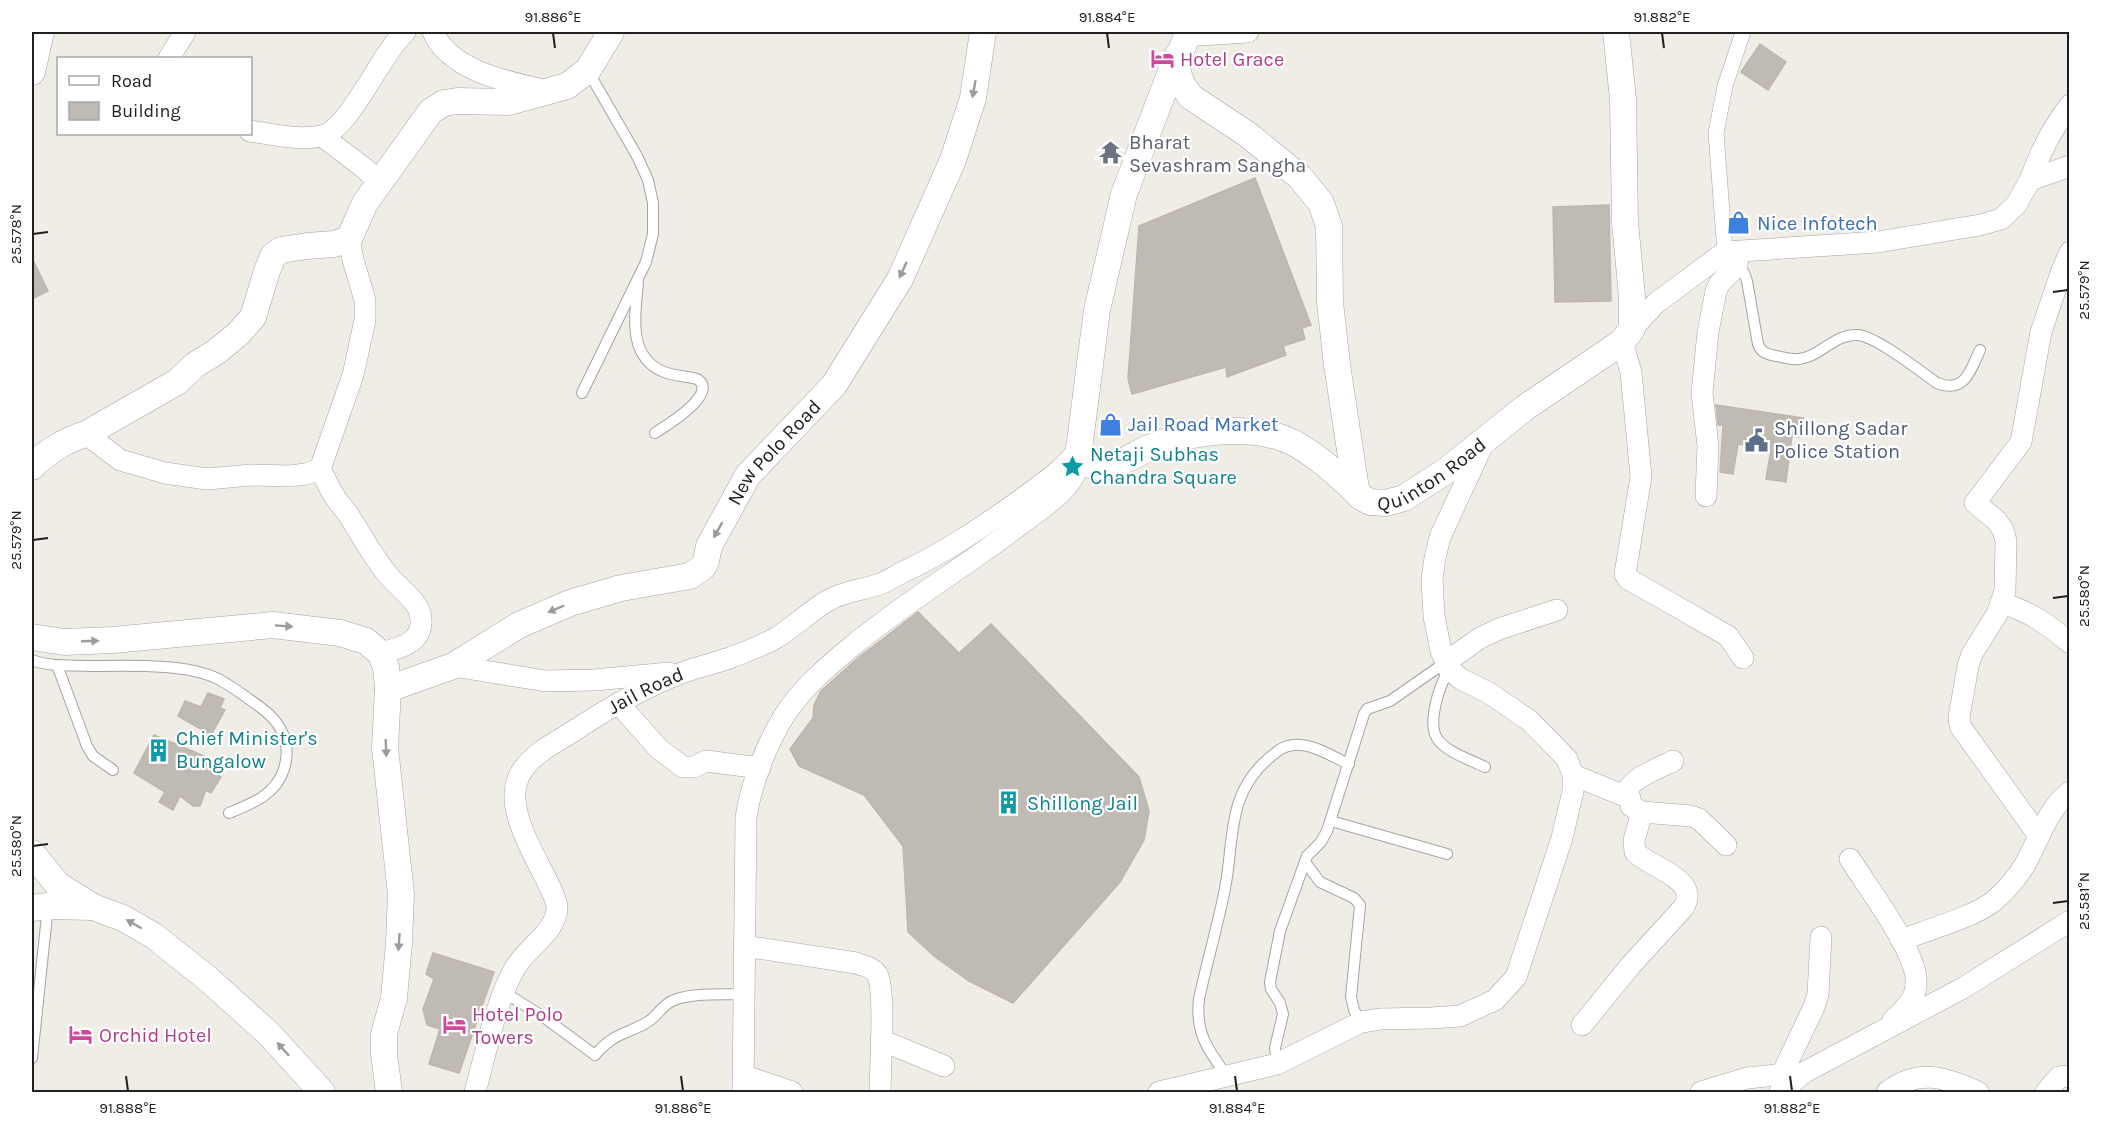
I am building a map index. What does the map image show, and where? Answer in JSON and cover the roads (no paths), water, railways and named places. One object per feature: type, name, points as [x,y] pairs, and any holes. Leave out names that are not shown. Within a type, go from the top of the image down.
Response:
[{"type":"street","points":[[32,72],[41,32]]},
{"type":"street","points":[[170,57],[185,32]]},
{"type":"street","points":[[252,131],[302,137],[322,136],[332,131],[343,120],[405,32]]},
{"type":"street","points":[[433,32],[437,40],[452,55],[471,67],[491,76],[548,91]]},
{"type":"street","points":[[380,653],[405,647],[421,626],[421,615],[416,602],[390,578],[364,543],[351,519],[334,497],[320,469],[353,375],[365,320],[365,300],[349,239],[365,203],[378,182],[411,141],[431,111],[444,103],[473,100],[508,102],[567,86],[588,70],[611,32]]},
{"type":"street","name":"New Polo Road","points":[[388,689],[453,666],[519,625],[570,603],[621,588],[690,576],[703,567],[709,546],[748,475],[834,385],[900,279],[953,160],[973,98],[983,32]]},
{"type":"street","points":[[792,1092],[744,1084],[746,818],[749,798],[760,768],[784,715],[829,665],[877,625],[1009,533],[1060,494],[1074,478],[1080,465],[1097,310],[1124,194],[1186,36],[1248,32]]},
{"type":"street","points":[[1616,32],[1623,99],[1624,198],[1632,280],[1627,336],[1641,477],[1625,574],[1628,579],[1728,636],[1743,658]]},
{"type":"street","points":[[1706,496],[1708,446],[1702,405],[1708,332],[1716,291],[1733,257],[1716,134],[1725,86],[1743,32]]},
{"type":"street","name":"Quinton Road","points":[[1186,36],[1177,71],[1183,86],[1191,97],[1246,134],[1300,177],[1321,203],[1329,226],[1330,302],[1337,365],[1356,489],[1361,497],[1370,502],[1386,503],[1404,498],[1446,471],[1526,407],[1627,336]]},
{"type":"street","points":[[1627,336],[1656,303],[1733,257],[1878,242],[1980,225],[2001,219],[2016,205],[2030,180],[2051,130],[2070,105]]},
{"type":"street","points":[[322,136],[364,168],[378,182]]},
{"type":"street","points":[[2030,180],[2070,166]]},
{"type":"street","points":[[32,466],[74,437],[86,434],[177,382],[195,365],[238,334],[253,317],[273,256],[281,250],[334,244],[349,239]]},
{"type":"street","points":[[2039,836],[1960,726],[1959,717],[1972,654],[1997,614],[2005,591],[2006,541],[2003,530],[1996,520],[1975,503],[2021,442],[2042,332],[2070,252]]},
{"type":"street","points":[[1080,451],[1092,466],[1100,467],[1124,460],[1176,438],[1200,434],[1246,432],[1277,436],[1303,449],[1361,497]]},
{"type":"street","points":[[86,434],[120,460],[165,473],[207,479],[251,475],[290,476],[320,469]]},
{"type":"street","points":[[1159,1092],[1277,1064],[1361,1022],[1460,1016],[1495,1000],[1516,977],[1562,838],[1573,791],[1574,775],[1567,759],[1530,721],[1489,693],[1461,679],[1448,665],[1441,651],[1434,616],[1432,579],[1435,558],[1440,537],[1485,440]]},
{"type":"street","name":"Jail Road","points":[[475,1092],[504,992],[515,967],[538,939],[549,931],[557,911],[552,892],[525,836],[513,798],[515,784],[522,771],[542,751],[619,704],[685,671],[730,658],[774,639],[829,600],[854,590],[880,584],[925,562],[970,536],[1047,481],[1080,451]]},
{"type":"street","points":[[2002,603],[2020,608],[2040,619],[2070,643]]},
{"type":"street","points":[[1448,665],[1480,638],[1499,629],[1557,610]]},
{"type":"street","points":[[32,638],[64,642],[113,640],[273,625],[340,633],[366,641],[380,653],[386,667],[388,689],[385,748],[401,894],[394,998],[384,1034],[389,1092]]},
{"type":"street","points":[[453,666],[546,681],[594,680],[685,671]]},
{"type":"street","points":[[619,704],[659,749],[683,767],[694,767],[706,760],[760,768]]},
{"type":"street","points":[[1582,1025],[1631,965],[1684,907],[1687,899],[1687,892],[1680,883],[1635,852],[1636,805],[1628,792],[1630,785],[1637,779],[1673,761]]},
{"type":"street","points":[[1574,775],[1636,805],[1699,819],[1726,845]]},
{"type":"street","points":[[1901,940],[1993,902],[2024,867],[2049,816],[2062,797],[2070,792]]},
{"type":"street","points":[[32,853],[58,885],[93,907],[123,918],[154,936],[208,979],[268,1033],[322,1092]]},
{"type":"street","points":[[1850,859],[1901,940],[1915,972],[1914,996],[1904,1011],[1879,1033]]},
{"type":"street","points":[[40,907],[93,907]]},
{"type":"street","points":[[1701,1092],[1747,1078],[1781,1083],[1805,1072],[1963,988],[2070,921]]},
{"type":"street","points":[[1781,1083],[1818,994],[1821,937]]},
{"type":"street","points":[[744,946],[856,963],[870,968],[878,975],[881,992],[880,1092]]},
{"type":"street","points":[[881,1040],[944,1066]]},
{"type":"street","points":[[2046,1092],[2059,1077],[2070,1076]]},
{"type":"street","points":[[1887,1092],[1902,1082],[1917,1078],[1944,1078],[1978,1092]]},
{"type":"lane","points":[[582,393],[646,262],[653,234],[652,202],[648,180],[637,156],[588,70]]},
{"type":"lane","points":[[1733,257],[1747,281],[1758,344],[1760,350],[1766,354],[1799,359],[1809,357],[1837,340],[1858,335],[1872,339],[1937,383],[1947,387],[1957,386],[1966,379],[1980,350]]},
{"type":"lane","points":[[639,277],[635,332],[640,350],[645,358],[662,371],[697,379],[703,385],[694,404],[655,433]]},
{"type":"lane","points":[[32,660],[57,665],[141,666],[203,674],[216,678],[272,716],[283,730],[287,746],[284,769],[277,785],[260,800],[229,813]]},
{"type":"lane","points":[[57,665],[87,746],[93,756],[113,770]]},
{"type":"lane","points":[[1277,1064],[1275,1048],[1283,1014],[1270,982],[1280,931],[1306,855],[1321,842],[1331,821],[1367,709],[1390,701],[1448,665]]},
{"type":"lane","points":[[1448,665],[1439,690],[1434,734],[1449,749],[1485,767]]},
{"type":"lane","points":[[1227,1076],[1210,1054],[1199,1031],[1197,1015],[1198,999],[1226,884],[1232,821],[1240,797],[1264,762],[1279,749],[1291,745],[1307,745],[1348,764]]},
{"type":"lane","points":[[1331,821],[1447,855]]},
{"type":"lane","points":[[1305,862],[1320,882],[1354,898],[1359,905],[1351,998],[1354,1011],[1361,1022]]},
{"type":"lane","points":[[32,1058],[40,907]]},
{"type":"lane","points":[[504,992],[542,1016],[595,1055],[606,1042],[649,1022],[663,1007],[674,1000],[744,994]]},
{"type":"place","name":"Hotel Grace","points":[[1162,59]]},
{"type":"place","name":"Bharat Sevashram Sangha","points":[[1111,153]]},
{"type":"place","name":"Nice Infotech","points":[[1739,223]]},
{"type":"place","name":"Jail Road Market","points":[[1110,424]]},
{"type":"place","name":"Shillong Sadar Police Station","points":[[1756,440]]},
{"type":"place","name":"Netaji Subhas Chandra Square","points":[[1072,466]]},
{"type":"place","name":"Chief Minister's Bungalow","points":[[158,750]]},
{"type":"place","name":"Shillong Jail","points":[[1009,803]]},
{"type":"place","name":"Hotel Polo Towers","points":[[454,1025]]},
{"type":"place","name":"Orchid Hotel","points":[[81,1035]]}]
